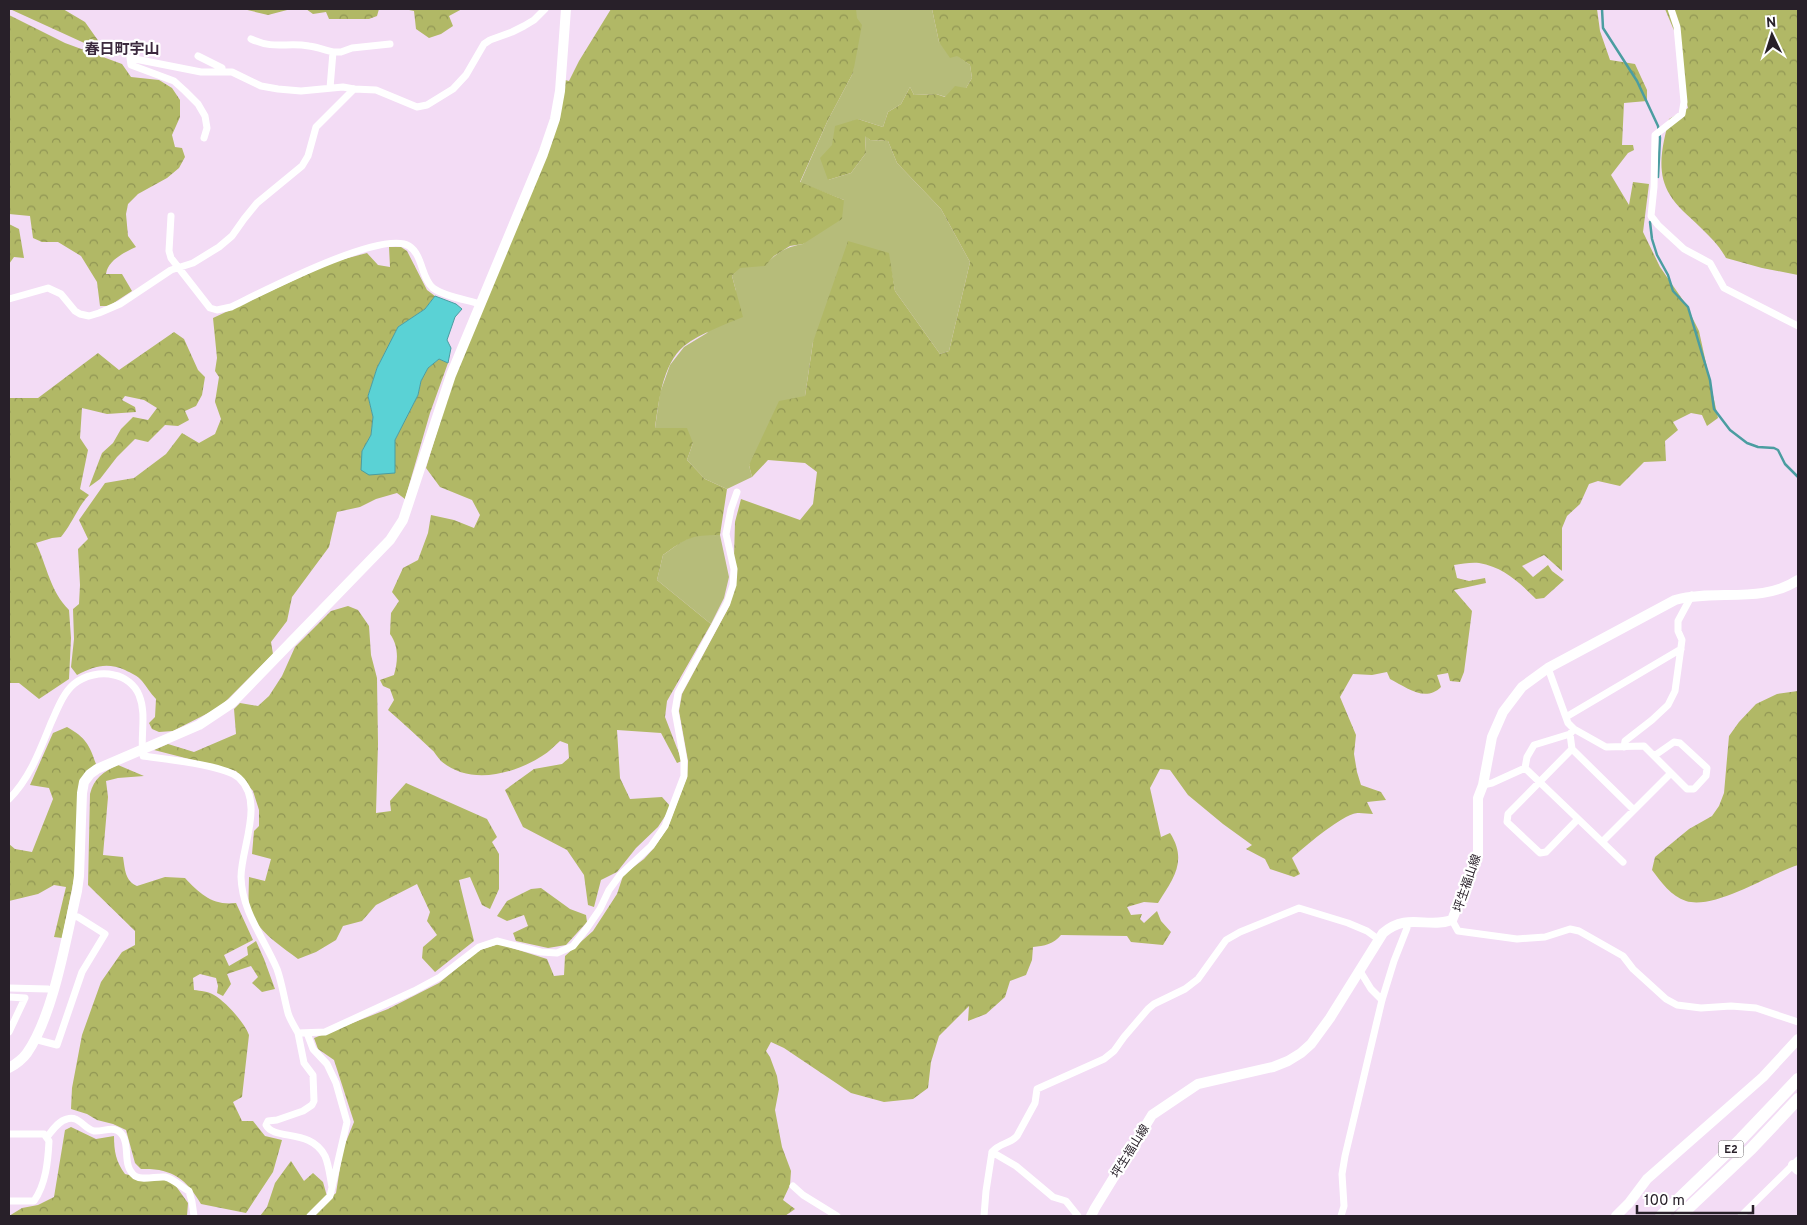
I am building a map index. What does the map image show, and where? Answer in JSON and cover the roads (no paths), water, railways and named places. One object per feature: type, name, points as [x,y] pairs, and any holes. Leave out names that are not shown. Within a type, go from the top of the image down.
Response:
[{"type":"highway","name":"E2","points":[[1661,1216],[1741,1139],[1798,1079]]},
{"type":"highway","name":"E2","points":[[1680,1216],[1751,1149],[1798,1099]]},
{"type":"street","points":[[204,138],[207,128],[205,116],[198,104],[174,81],[131,65],[130,58],[201,72],[232,72],[261,86],[278,89],[301,91],[343,86],[354,89],[376,90],[417,107],[427,105],[454,89],[466,75],[484,44],[524,26],[534,20],[545,9]]},
{"type":"street","points":[[9,1068],[18,1063],[34,1040],[53,991],[79,876],[84,782],[97,769],[199,724],[232,703],[390,540],[403,520],[451,375],[556,119],[566,9]]},
{"type":"street","points":[[1671,9],[1677,27],[1684,97],[1682,114],[1656,134],[1652,219],[1684,249],[1710,263],[1724,288],[1798,326]]},
{"type":"street","points":[[250,39],[263,44],[309,46],[333,52],[390,44]]},
{"type":"street","points":[[330,88],[333,52]]},
{"type":"street","points":[[198,56],[222,68],[221,71]]},
{"type":"street","points":[[9,299],[48,288],[61,294],[75,311],[89,316],[120,304],[171,270],[193,263],[219,247],[232,236],[257,203],[302,166],[308,156],[316,127],[354,89]]},
{"type":"street","points":[[170,216],[169,251],[171,258],[210,308],[217,310],[231,307],[347,254],[399,243],[408,245],[415,252],[431,286],[438,292],[480,304]]},
{"type":"street","points":[[298,1033],[324,1032],[414,991],[440,976],[479,947],[497,941],[541,952],[557,953],[573,946],[620,875],[651,846],[665,826],[684,776],[684,761],[675,711],[678,693],[727,603],[733,585],[734,570],[726,534],[737,492]]},
{"type":"street","name":"坪生福山線","points":[[1092,1216],[1095,1208],[1152,1116],[1198,1084],[1288,1062],[1310,1044],[1330,1018],[1378,939],[1388,928],[1407,922],[1439,923],[1452,920],[1478,856],[1478,798],[1483,785],[1492,738],[1503,712],[1522,687],[1548,668],[1675,600],[1692,595],[1756,594],[1780,589],[1798,580]]},
{"type":"street","points":[[1624,747],[1625,741],[1668,705],[1675,691],[1682,640],[1678,631],[1678,621],[1692,595]]},
{"type":"street","points":[[1566,717],[1681,649]]},
{"type":"street","points":[[1548,668],[1572,731],[1572,749],[1634,810]]},
{"type":"street","points":[[9,799],[26,779],[58,707],[67,693],[74,684],[83,678],[107,673],[120,676],[132,684],[139,694],[142,706],[143,756],[204,766],[239,778],[248,791],[252,812],[241,877],[246,908],[278,971],[288,1014],[298,1033],[304,1063],[313,1075],[314,1100],[312,1106],[277,1120],[268,1120],[266,1125],[268,1129],[278,1133],[307,1139],[316,1144],[325,1157],[332,1187]]},
{"type":"street","points":[[1525,768],[1527,756],[1534,745],[1572,731],[1606,747],[1644,746],[1670,774],[1687,789],[1694,789],[1706,776],[1707,768],[1680,743],[1674,742],[1654,756]]},
{"type":"street","points":[[1572,749],[1508,814],[1507,822],[1540,853],[1546,852],[1578,819]]},
{"type":"street","points":[[1483,785],[1492,783],[1525,768]]},
{"type":"street","points":[[1525,768],[1623,862]]},
{"type":"street","points":[[1603,841],[1670,774]]},
{"type":"street","points":[[984,1216],[992,1152],[996,1146],[1013,1140],[1017,1136],[1035,1103],[1037,1089],[1104,1059],[1114,1051],[1124,1036],[1148,1009],[1198,979],[1226,940],[1240,932],[1299,908],[1348,923],[1367,931],[1378,939]]},
{"type":"street","points":[[34,1040],[57,1046],[82,972],[105,934],[78,917],[71,916]]},
{"type":"street","points":[[1452,920],[1458,931],[1517,939],[1545,937],[1570,929],[1579,931],[1623,956],[1633,970],[1666,999],[1677,1005],[1701,1008],[1731,1006],[1756,1008],[1798,1022]]},
{"type":"street","points":[[1341,1216],[1344,1206],[1342,1174],[1345,1156],[1382,1000],[1407,928],[1407,922]]},
{"type":"street","points":[[1360,971],[1371,989],[1382,1000]]},
{"type":"street","points":[[9,988],[48,989],[53,991]]},
{"type":"street","points":[[9,997],[24,998],[9,1032]]},
{"type":"street","points":[[307,1033],[313,1049],[327,1064],[336,1083],[347,1122],[330,1196],[310,1216]]},
{"type":"street","points":[[1616,1216],[1652,1174],[1763,1077],[1798,1040]]},
{"type":"street","points":[[47,1137],[60,1123],[67,1119],[79,1120],[91,1130],[114,1129],[119,1131],[126,1142],[127,1158],[131,1172],[140,1178],[170,1178],[189,1191],[194,1216]]},
{"type":"street","points":[[9,1134],[44,1134],[49,1141],[48,1162],[34,1201],[9,1201]]},
{"type":"street","points":[[992,1152],[1016,1166],[1053,1197],[1066,1201],[1078,1216]]},
{"type":"street","points":[[1741,1216],[1797,1165]]},
{"type":"street","points":[[793,1186],[803,1195],[836,1216]]},
{"type":"waterway","points":[[1602,9],[1603,28],[1637,81],[1658,126],[1660,138],[1658,177]]},
{"type":"waterway","points":[[1650,222],[1652,239],[1657,255],[1668,275],[1673,291],[1688,307],[1710,380],[1714,409],[1730,430],[1747,443],[1778,450],[1785,464],[1798,477]]},
{"type":"district","name":"春日町宇山","points":[[122,49]]}]
